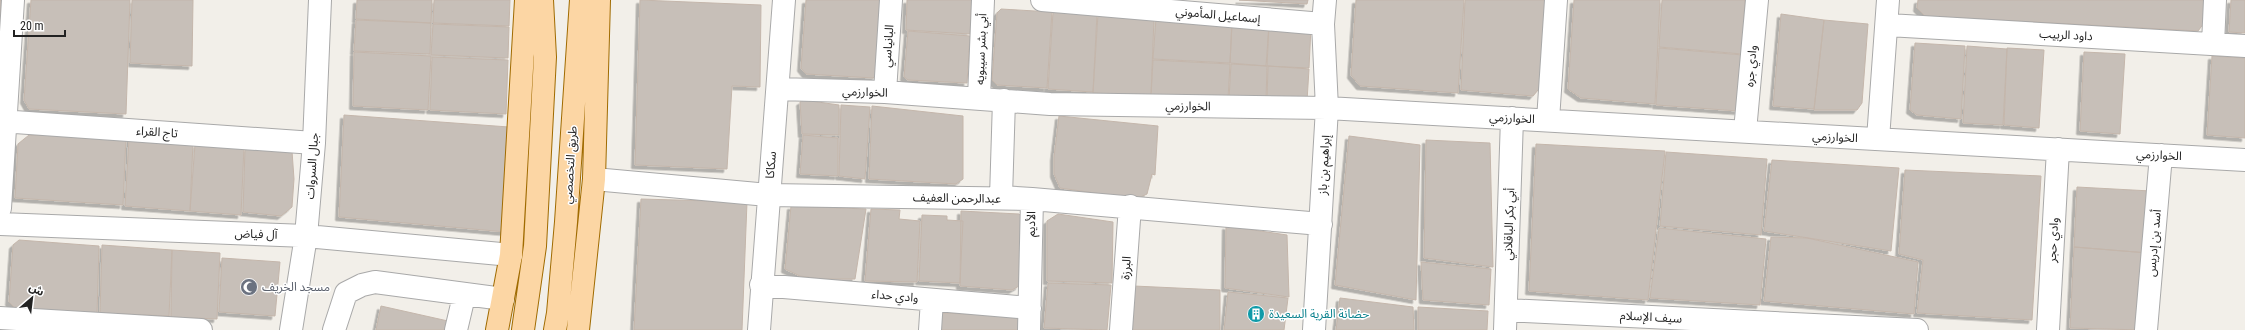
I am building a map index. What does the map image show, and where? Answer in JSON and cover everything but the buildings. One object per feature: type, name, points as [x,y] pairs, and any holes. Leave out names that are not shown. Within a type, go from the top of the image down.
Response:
[{"type":"main road","points":[[497,330],[511,255],[526,0]]},
{"type":"main road","points":[[523,330],[535,246],[545,57],[542,0]]},
{"type":"main road","name":"طريق التخصصي","points":[[555,330],[558,313],[566,222],[581,0]]},
{"type":"main road","points":[[578,330],[594,179],[599,0]]},
{"type":"street","points":[[0,208],[3,121],[13,0]]},
{"type":"street","name":"جبال السروات","points":[[291,330],[306,236],[314,143],[320,0]]},
{"type":"street","name":"سكاكا","points":[[759,330],[761,285],[784,0]]},
{"type":"street","name":"البانياسي","points":[[885,92],[891,0]]},
{"type":"street","name":"أبي بشر سيبويه","points":[[979,98],[983,0]]},
{"type":"street","name":"إسماعيل المأموني","points":[[1042,0],[1323,24]]},
{"type":"street","name":"إبراهيم بن باز","points":[[1314,330],[1321,224],[1326,108],[1323,24],[1325,0]]},
{"type":"street","points":[[1548,120],[1556,0]]},
{"type":"street","name":"وادي جره","points":[[1745,131],[1757,0]]},
{"type":"street","points":[[1878,139],[1888,24],[1888,0]]},
{"type":"street","points":[[2213,44],[2215,0]]},
{"type":"street","name":"داود الربيب","points":[[1888,24],[2245,46]]},
{"type":"street","name":"الخوارزمي","points":[[778,89],[885,92],[1050,104],[1326,108],[2245,160]]},
{"type":"street","name":"الأديم","points":[[1004,100],[1001,197],[1032,198],[1029,330]]},
{"type":"street","name":"أبي بكر الباقلاني","points":[[1506,320],[1512,118]]},
{"type":"street","name":"تاج القراء","points":[[3,121],[314,143]]},
{"type":"street","name":"وادي حجر","points":[[2048,330],[2058,150]]},
{"type":"street","name":"أسد بن إدريس","points":[[2146,330],[2161,155]]},
{"type":"street","name":"عبدالرحمن العفيف","points":[[594,179],[768,195],[1032,198],[1321,224]]},
{"type":"street","name":"البرزة","points":[[1121,330],[1130,206]]},
{"type":"street","name":"آل فياض","points":[[0,224],[306,236],[511,255]]},
{"type":"street","points":[[334,330],[346,293],[362,285],[375,282],[464,296],[503,300]]},
{"type":"street","name":"وادي حداء","points":[[761,285],[1030,308]]},
{"type":"street","points":[[456,330],[464,296]]},
{"type":"street","points":[[930,330],[932,300]]},
{"type":"street","points":[[0,318],[201,330]]},
{"type":"street","name":"سيف الإسلام","points":[[1506,320],[1917,330]]},
{"type":"place","name":"مسجد الخريف","points":[[249,287]]},
{"type":"place","name":"حضانة القرية السعيدة","points":[[1256,314]]}]
